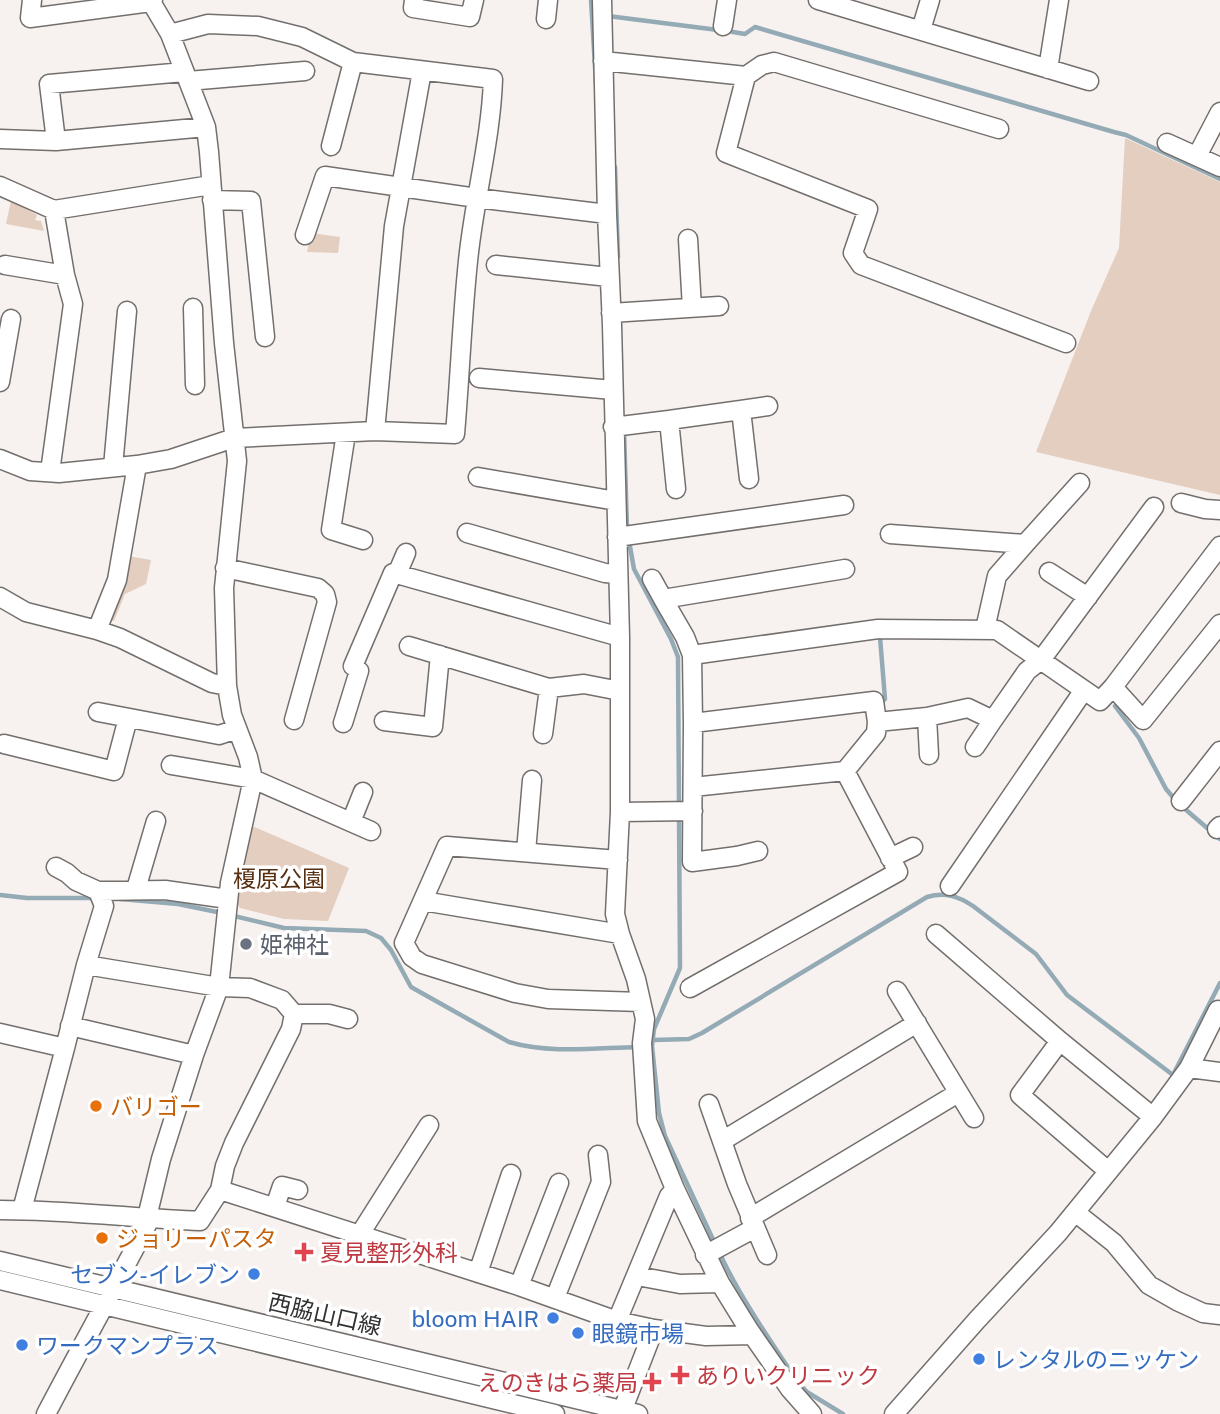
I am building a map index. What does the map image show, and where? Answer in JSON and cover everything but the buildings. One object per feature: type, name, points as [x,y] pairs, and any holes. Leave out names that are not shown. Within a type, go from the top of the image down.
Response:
[{"type":"street","points":[[32,0],[30,18],[151,1],[170,34],[205,127],[237,461],[224,588],[228,686],[232,715],[248,757],[253,779],[226,910],[219,987],[161,1159],[149,1209],[150,1219],[46,1414]]},
{"type":"street","points":[[414,0],[413,8],[470,17],[474,0]]},
{"type":"street","points":[[546,19],[548,0]]},
{"type":"street","points":[[602,0],[610,62],[604,86],[610,277],[620,313],[612,390],[622,426],[616,501],[620,637],[620,812],[615,914],[636,979],[645,1019],[642,1047],[647,1121],[675,1189],[720,1283],[790,1389],[812,1414]]},
{"type":"street","points":[[723,26],[727,0]]},
{"type":"street","points":[[818,0],[861,6],[921,30],[1089,81]]},
{"type":"street","points":[[921,30],[930,0]]},
{"type":"street","points":[[1048,69],[1059,0]]},
{"type":"street","points":[[3,466],[60,473],[136,465],[171,458],[234,438],[375,431],[455,433],[468,260],[492,114],[493,79],[353,62],[302,37],[258,26],[208,24],[170,34]]},
{"type":"street","points":[[331,146],[353,62]]},
{"type":"street","points":[[610,62],[746,76],[762,65],[774,62],[999,129]]},
{"type":"street","points":[[56,141],[49,84],[304,71]]},
{"type":"street","points":[[375,431],[394,226],[422,71]]},
{"type":"street","points":[[746,76],[726,153],[868,209],[853,253],[861,264],[1066,343]]},
{"type":"street","points":[[1197,156],[1220,112]]},
{"type":"street","points":[[0,139],[56,141],[205,127]]},
{"type":"street","points":[[1167,143],[1220,167]]},
{"type":"street","points":[[305,235],[325,176],[607,214]]},
{"type":"street","points":[[0,186],[54,210],[212,193],[251,201],[265,337]]},
{"type":"street","points":[[50,472],[74,304],[65,275],[54,210]]},
{"type":"street","points":[[688,239],[692,308]]},
{"type":"street","points":[[5,264],[65,275]]},
{"type":"street","points":[[496,265],[610,277]]},
{"type":"street","points":[[620,313],[719,306]]},
{"type":"street","points":[[193,308],[195,385]]},
{"type":"street","points":[[113,467],[127,311]]},
{"type":"street","points":[[0,382],[11,319]]},
{"type":"street","points":[[195,345],[224,343]]},
{"type":"street","points":[[479,378],[612,390]]},
{"type":"street","points":[[622,426],[768,406]]},
{"type":"street","points":[[741,410],[749,479]]},
{"type":"street","points":[[669,420],[676,489]]},
{"type":"street","points":[[346,433],[331,530],[363,540]]},
{"type":"street","points":[[97,630],[117,580],[136,465]]},
{"type":"street","points":[[478,477],[616,501]]},
{"type":"street","points":[[985,629],[997,576],[1080,483]]},
{"type":"street","points":[[1181,503],[1220,510]]},
{"type":"street","points":[[617,537],[844,505]]},
{"type":"street","points":[[975,747],[1027,671],[1041,660],[1154,507]]},
{"type":"street","points":[[467,534],[605,573],[617,574]]},
{"type":"street","points":[[890,534],[1025,544]]},
{"type":"street","points":[[692,656],[878,629],[997,629],[1100,701],[1220,546]]},
{"type":"street","points":[[397,574],[407,553]]},
{"type":"street","points":[[225,568],[318,588],[324,594],[327,602],[294,720]]},
{"type":"street","points":[[663,599],[845,569]]},
{"type":"street","points":[[1049,572],[1088,597]]},
{"type":"street","points":[[343,723],[359,671],[353,666],[393,573],[620,637]]},
{"type":"street","points":[[652,579],[685,637],[692,656],[692,862],[758,851]]},
{"type":"street","points":[[0,597],[26,612],[120,638],[212,683],[228,686]]},
{"type":"street","points":[[1113,687],[1143,720],[1220,624]]},
{"type":"street","points":[[409,646],[549,688],[584,684],[620,691]]},
{"type":"street","points":[[384,721],[433,727],[440,655]]},
{"type":"street","points":[[543,734],[549,688]]},
{"type":"street","points":[[950,886],[1084,690]]},
{"type":"street","points":[[693,723],[874,701],[877,722],[876,733],[845,771],[693,787]]},
{"type":"street","points":[[877,722],[927,718],[968,708],[993,720]]},
{"type":"street","points":[[97,712],[219,735],[237,729]]},
{"type":"street","points":[[4,744],[114,771],[128,718]]},
{"type":"street","points":[[927,718],[929,755]]},
{"type":"street","points":[[1181,800],[1220,751]]},
{"type":"street","points":[[171,765],[253,779],[371,831]]},
{"type":"street","points":[[690,988],[898,872],[845,771]]},
{"type":"street","points":[[526,852],[532,780]]},
{"type":"street","points":[[351,822],[363,792]]},
{"type":"street","points":[[620,812],[693,811]]},
{"type":"street","points":[[136,890],[156,821]]},
{"type":"street","points":[[618,860],[447,846],[404,943],[412,957],[422,964],[515,993],[548,999],[641,1002]]},
{"type":"street","points":[[890,858],[913,847]]},
{"type":"street","points":[[22,1210],[104,906],[99,895],[56,867]]},
{"type":"street","points":[[99,895],[136,890],[165,890],[226,910]]},
{"type":"street","points":[[423,901],[620,934]]},
{"type":"street","points":[[936,934],[1060,1041],[1153,1116]]},
{"type":"street","points":[[86,965],[219,987],[250,988],[282,1000],[294,1014],[329,1014],[348,1019]]},
{"type":"street","points":[[897,991],[974,1118]]},
{"type":"street","points":[[894,1414],[1058,1233],[1153,1116],[1189,1068],[1219,1009]]},
{"type":"street","points":[[0,1210],[200,1221],[220,1190],[234,1143],[291,1029],[294,1014]]},
{"type":"street","points":[[722,1141],[917,1023]]},
{"type":"street","points":[[71,1026],[194,1055]]},
{"type":"street","points":[[0,1033],[65,1048]]},
{"type":"street","points":[[1060,1041],[1020,1096],[1108,1171]]},
{"type":"street","points":[[1189,1068],[1220,1072]]},
{"type":"street","points":[[705,1255],[958,1093]]},
{"type":"street","points":[[709,1104],[766,1255]]},
{"type":"street","points":[[363,1230],[429,1125]]},
{"type":"street","points":[[557,1294],[601,1182],[598,1155]]},
{"type":"street","points":[[480,1267],[511,1174]]},
{"type":"street","points":[[520,1281],[559,1183]]},
{"type":"street","points":[[277,1202],[282,1186],[298,1190]]},
{"type":"street","points":[[619,1316],[669,1196],[675,1189]]},
{"type":"street","points":[[220,1190],[277,1202],[480,1267],[654,1329],[706,1336],[748,1329]]},
{"type":"street","points":[[1075,1212],[1114,1243],[1149,1285],[1203,1312],[1220,1315]]},
{"type":"street","name":"西脇山口線","points":[[0,1261],[627,1413]]},
{"type":"street","points":[[636,1276],[680,1284],[720,1283]]},
{"type":"street","name":"西脇山口線","points":[[0,1280],[555,1414]]},
{"type":"street","points":[[627,1413],[654,1329]]},
{"type":"green space","points":[[1125,138],[1220,182],[1220,495],[1036,452],[1091,311],[1119,248]]},
{"type":"green space","points":[[11,201],[37,215],[35,220],[41,221],[44,231],[6,224]]},
{"type":"green space","points":[[311,233],[340,237],[338,253],[307,252]]},
{"type":"green space","points":[[128,556],[151,560],[146,584],[125,594],[114,621],[108,619]]},
{"type":"green space","name":"榎原公園","points":[[252,826],[349,868],[328,921],[284,919],[240,908],[235,900]]},
{"type":"waterway","points":[[591,0],[596,83]]},
{"type":"waterway","points":[[609,19],[608,16],[718,30]]},
{"type":"waterway","points":[[727,31],[745,34],[755,27],[1126,135],[1220,179]]},
{"type":"waterway","points":[[615,167],[618,257]]},
{"type":"waterway","points":[[624,430],[627,529]]},
{"type":"waterway","points":[[629,541],[634,569],[678,657],[679,805]]},
{"type":"waterway","points":[[880,637],[885,699],[881,703]]},
{"type":"waterway","points":[[1115,706],[1139,738],[1166,789],[1178,803],[1220,839]]},
{"type":"waterway","points":[[679,814],[680,968],[654,1029],[652,1046],[659,1113],[665,1136],[716,1246]]},
{"type":"waterway","points":[[0,895],[27,898],[97,898]]},
{"type":"waterway","points":[[653,1040],[689,1039],[702,1033],[927,897],[940,895],[957,897],[973,906],[1036,954],[1067,995],[1173,1075],[1220,983]]},
{"type":"waterway","points":[[120,899],[178,904],[222,913]]},
{"type":"waterway","points":[[230,915],[284,928],[366,931],[381,938],[391,950],[411,987],[509,1042],[556,1049],[638,1047]]},
{"type":"waterway","points":[[720,1254],[746,1303],[797,1381],[807,1392],[843,1414]]},
{"type":"place","name":"姫神社","points":[[246,944]]},
{"type":"place","name":"バリゴー","points":[[96,1106]]},
{"type":"place","name":"ジョリーパスタ","points":[[102,1238]]},
{"type":"place","name":"夏見整形外科","points":[[304,1252]]},
{"type":"place","name":"セブン-イレブン","points":[[254,1274]]},
{"type":"place","name":"bloom HAIR","points":[[553,1318]]},
{"type":"place","name":"眼鏡市場","points":[[578,1333]]},
{"type":"place","name":"ワークマンプラス","points":[[22,1345]]},
{"type":"place","name":"レンタルのニッケン","points":[[979,1359]]},
{"type":"place","name":"ありいクリニック","points":[[680,1375]]},
{"type":"place","name":"えのきはら薬局","points":[[652,1382]]}]
